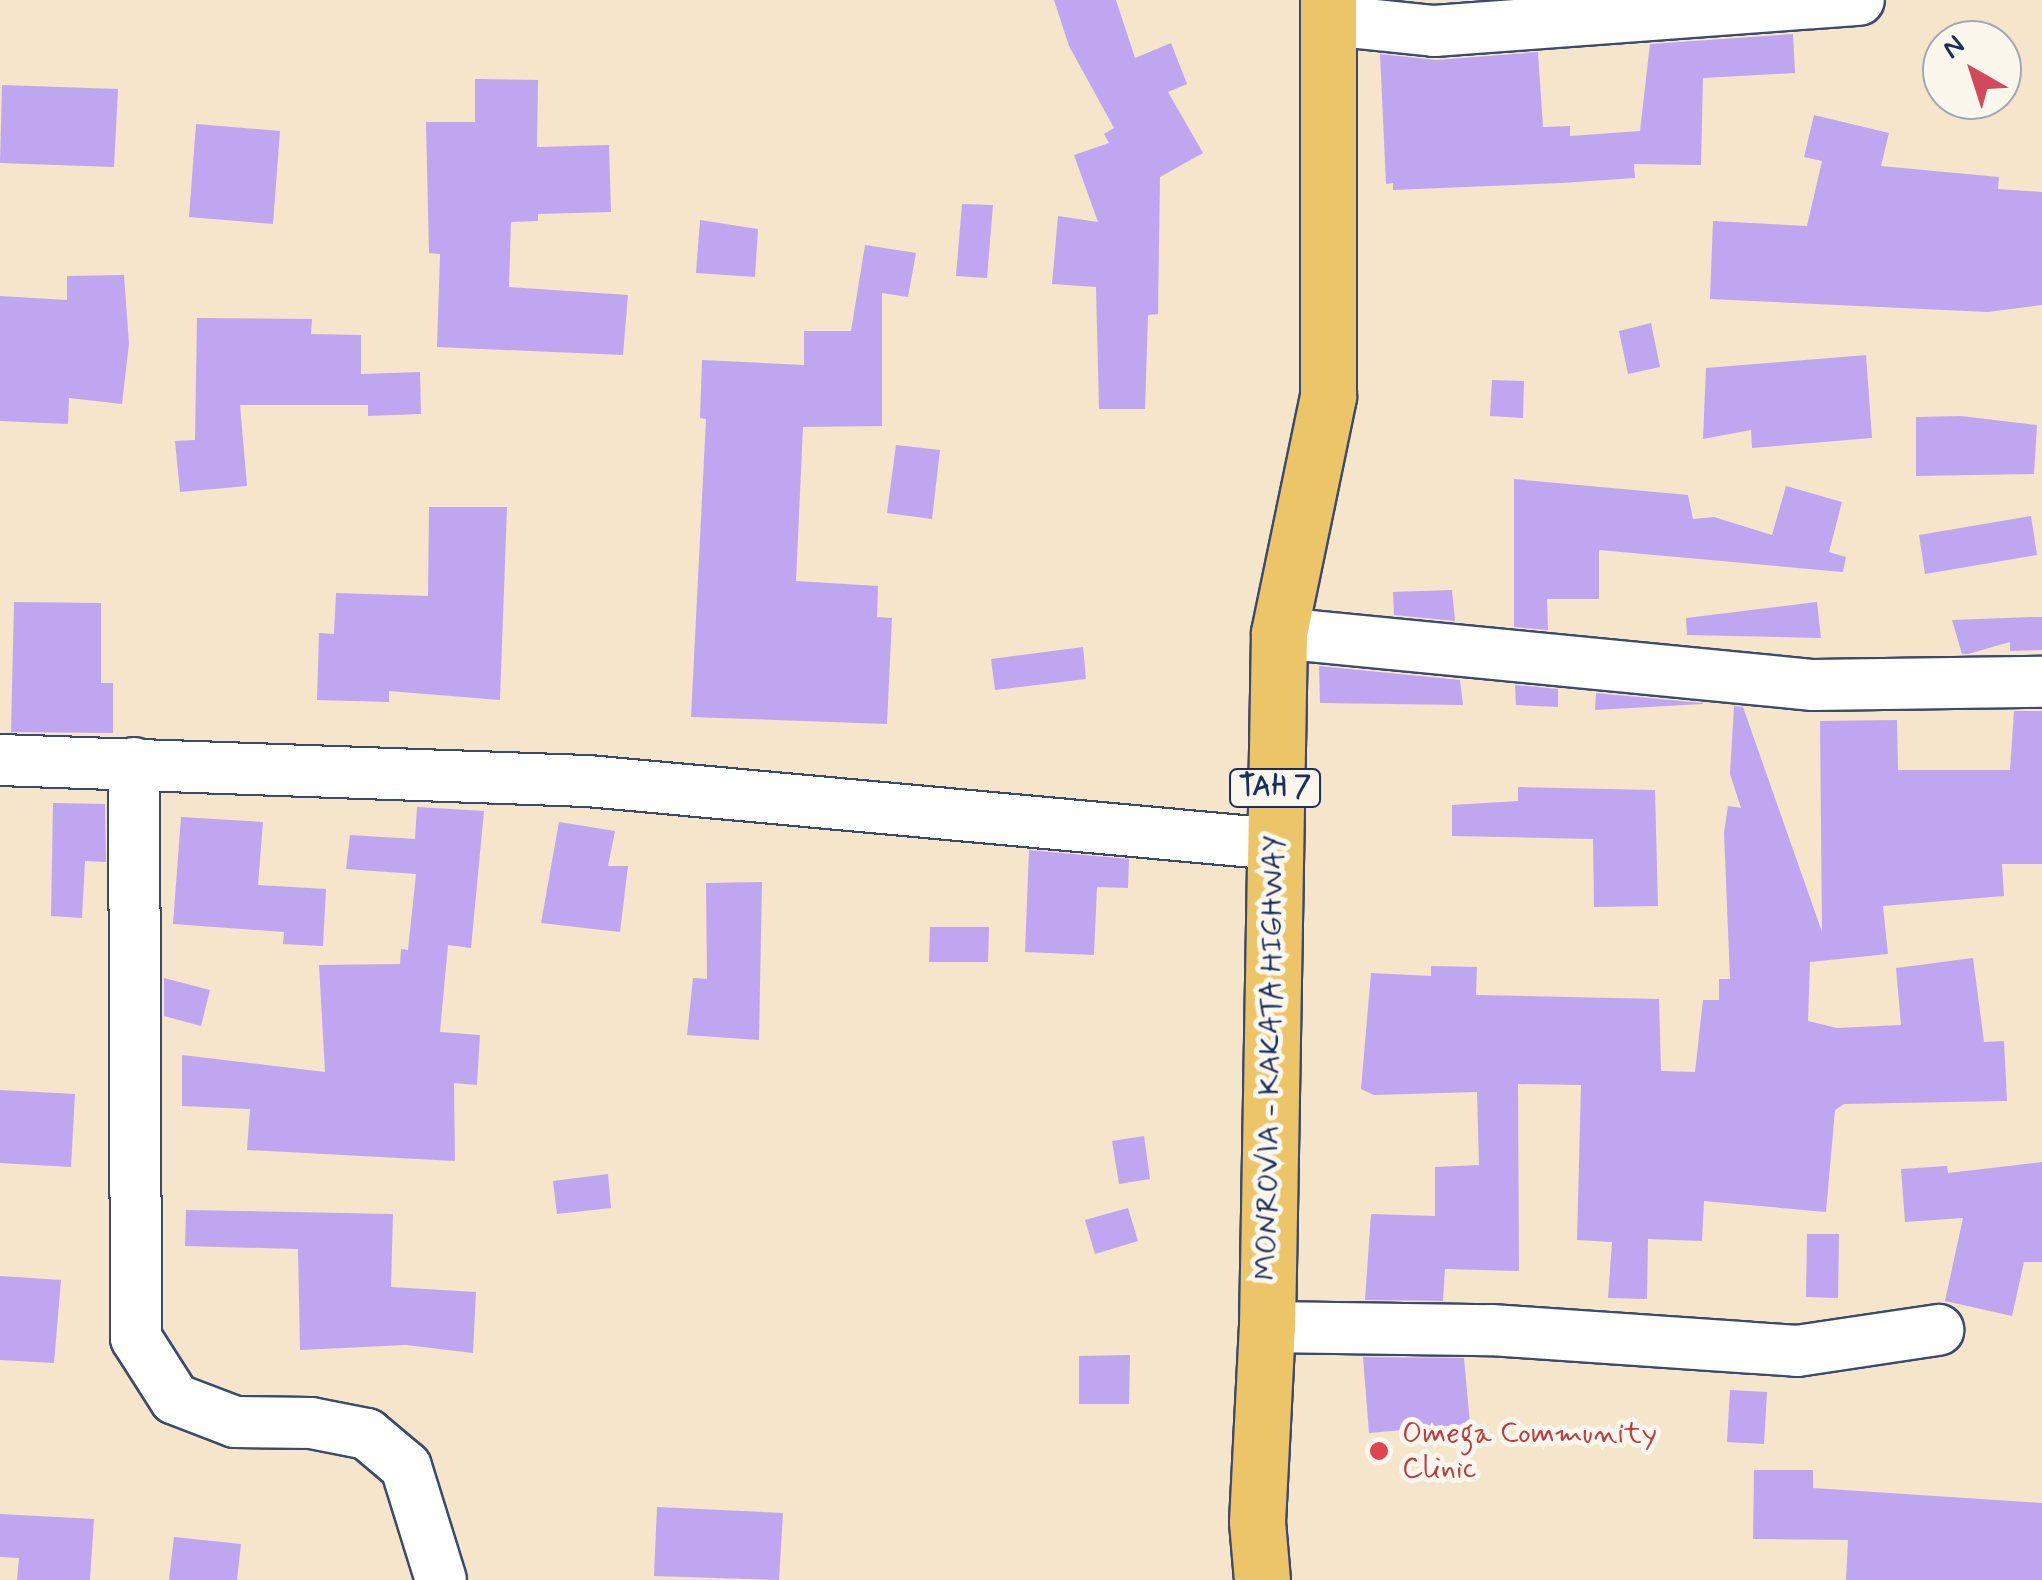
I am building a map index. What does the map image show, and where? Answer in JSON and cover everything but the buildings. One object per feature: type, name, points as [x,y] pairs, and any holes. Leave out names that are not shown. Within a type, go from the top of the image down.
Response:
[{"type":"highway","name":"MONROVIA - KAKATA HIGHWAY","points":[[1262,1580],[1257,1522],[1267,1327],[1279,633],[1328,396],[1328,10]]},
{"type":"street","points":[[1328,10],[1434,30],[1860,0]]},
{"type":"street","points":[[1279,633],[1812,685],[2042,682]]},
{"type":"street","points":[[0,760],[588,781],[1275,844]]},
{"type":"street","points":[[134,763],[136,1338],[175,1399],[235,1422],[311,1422],[367,1434],[406,1467],[441,1580]]},
{"type":"street","points":[[1267,1327],[1491,1330],[1797,1352],[1938,1330]]},
{"type":"place","name":"Omega Community Clinic","points":[[1379,1451]]}]
